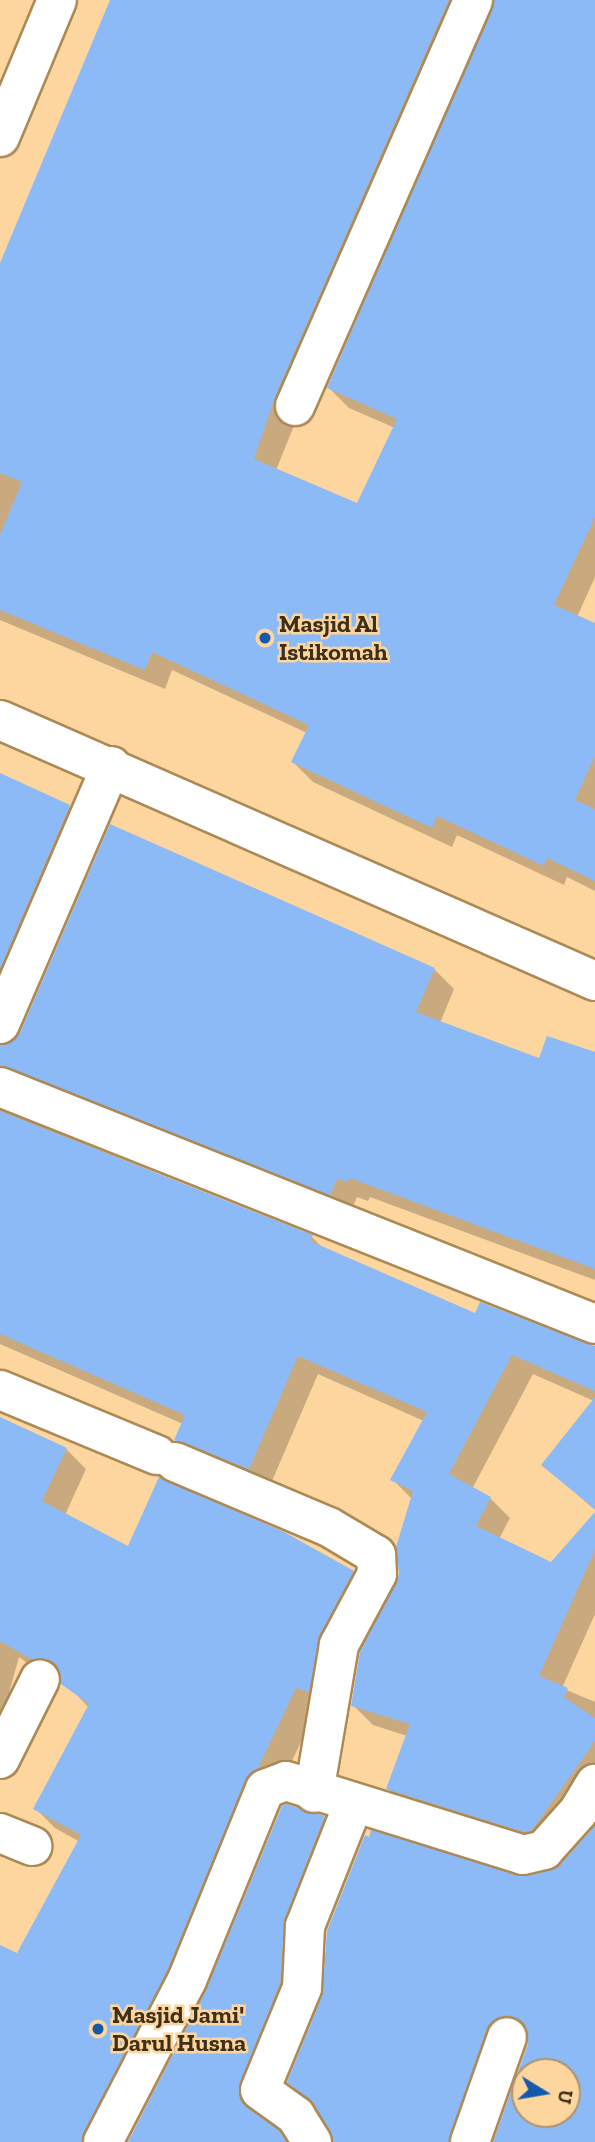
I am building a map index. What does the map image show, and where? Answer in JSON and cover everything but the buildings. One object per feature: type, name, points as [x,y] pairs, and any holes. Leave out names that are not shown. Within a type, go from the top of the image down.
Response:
[{"type":"street","points":[[0,137],[57,0]]},
{"type":"street","points":[[295,406],[473,0]]},
{"type":"street","points":[[0,720],[111,766],[595,981]]},
{"type":"street","points":[[0,1024],[111,766]]},
{"type":"street","points":[[0,1087],[595,1324]]},
{"type":"street","points":[[0,1390],[329,1527],[376,1555],[377,1574],[339,1644],[313,1793]]},
{"type":"street","points":[[0,1759],[40,1679]]},
{"type":"street","points":[[103,2142],[187,1980],[265,1789],[286,1781],[313,1793],[523,1855],[544,1850],[578,1812],[595,1784]]},
{"type":"street","points":[[312,2142],[296,2116],[260,2090],[302,1988],[305,1926],[353,1805]]},
{"type":"street","points":[[470,2142],[507,2037]]},
{"type":"place","name":"Masjid Al Istikomah","points":[[265,638]]},
{"type":"place","name":"Masjid Jami' Darul Husna","points":[[98,2029]]}]
